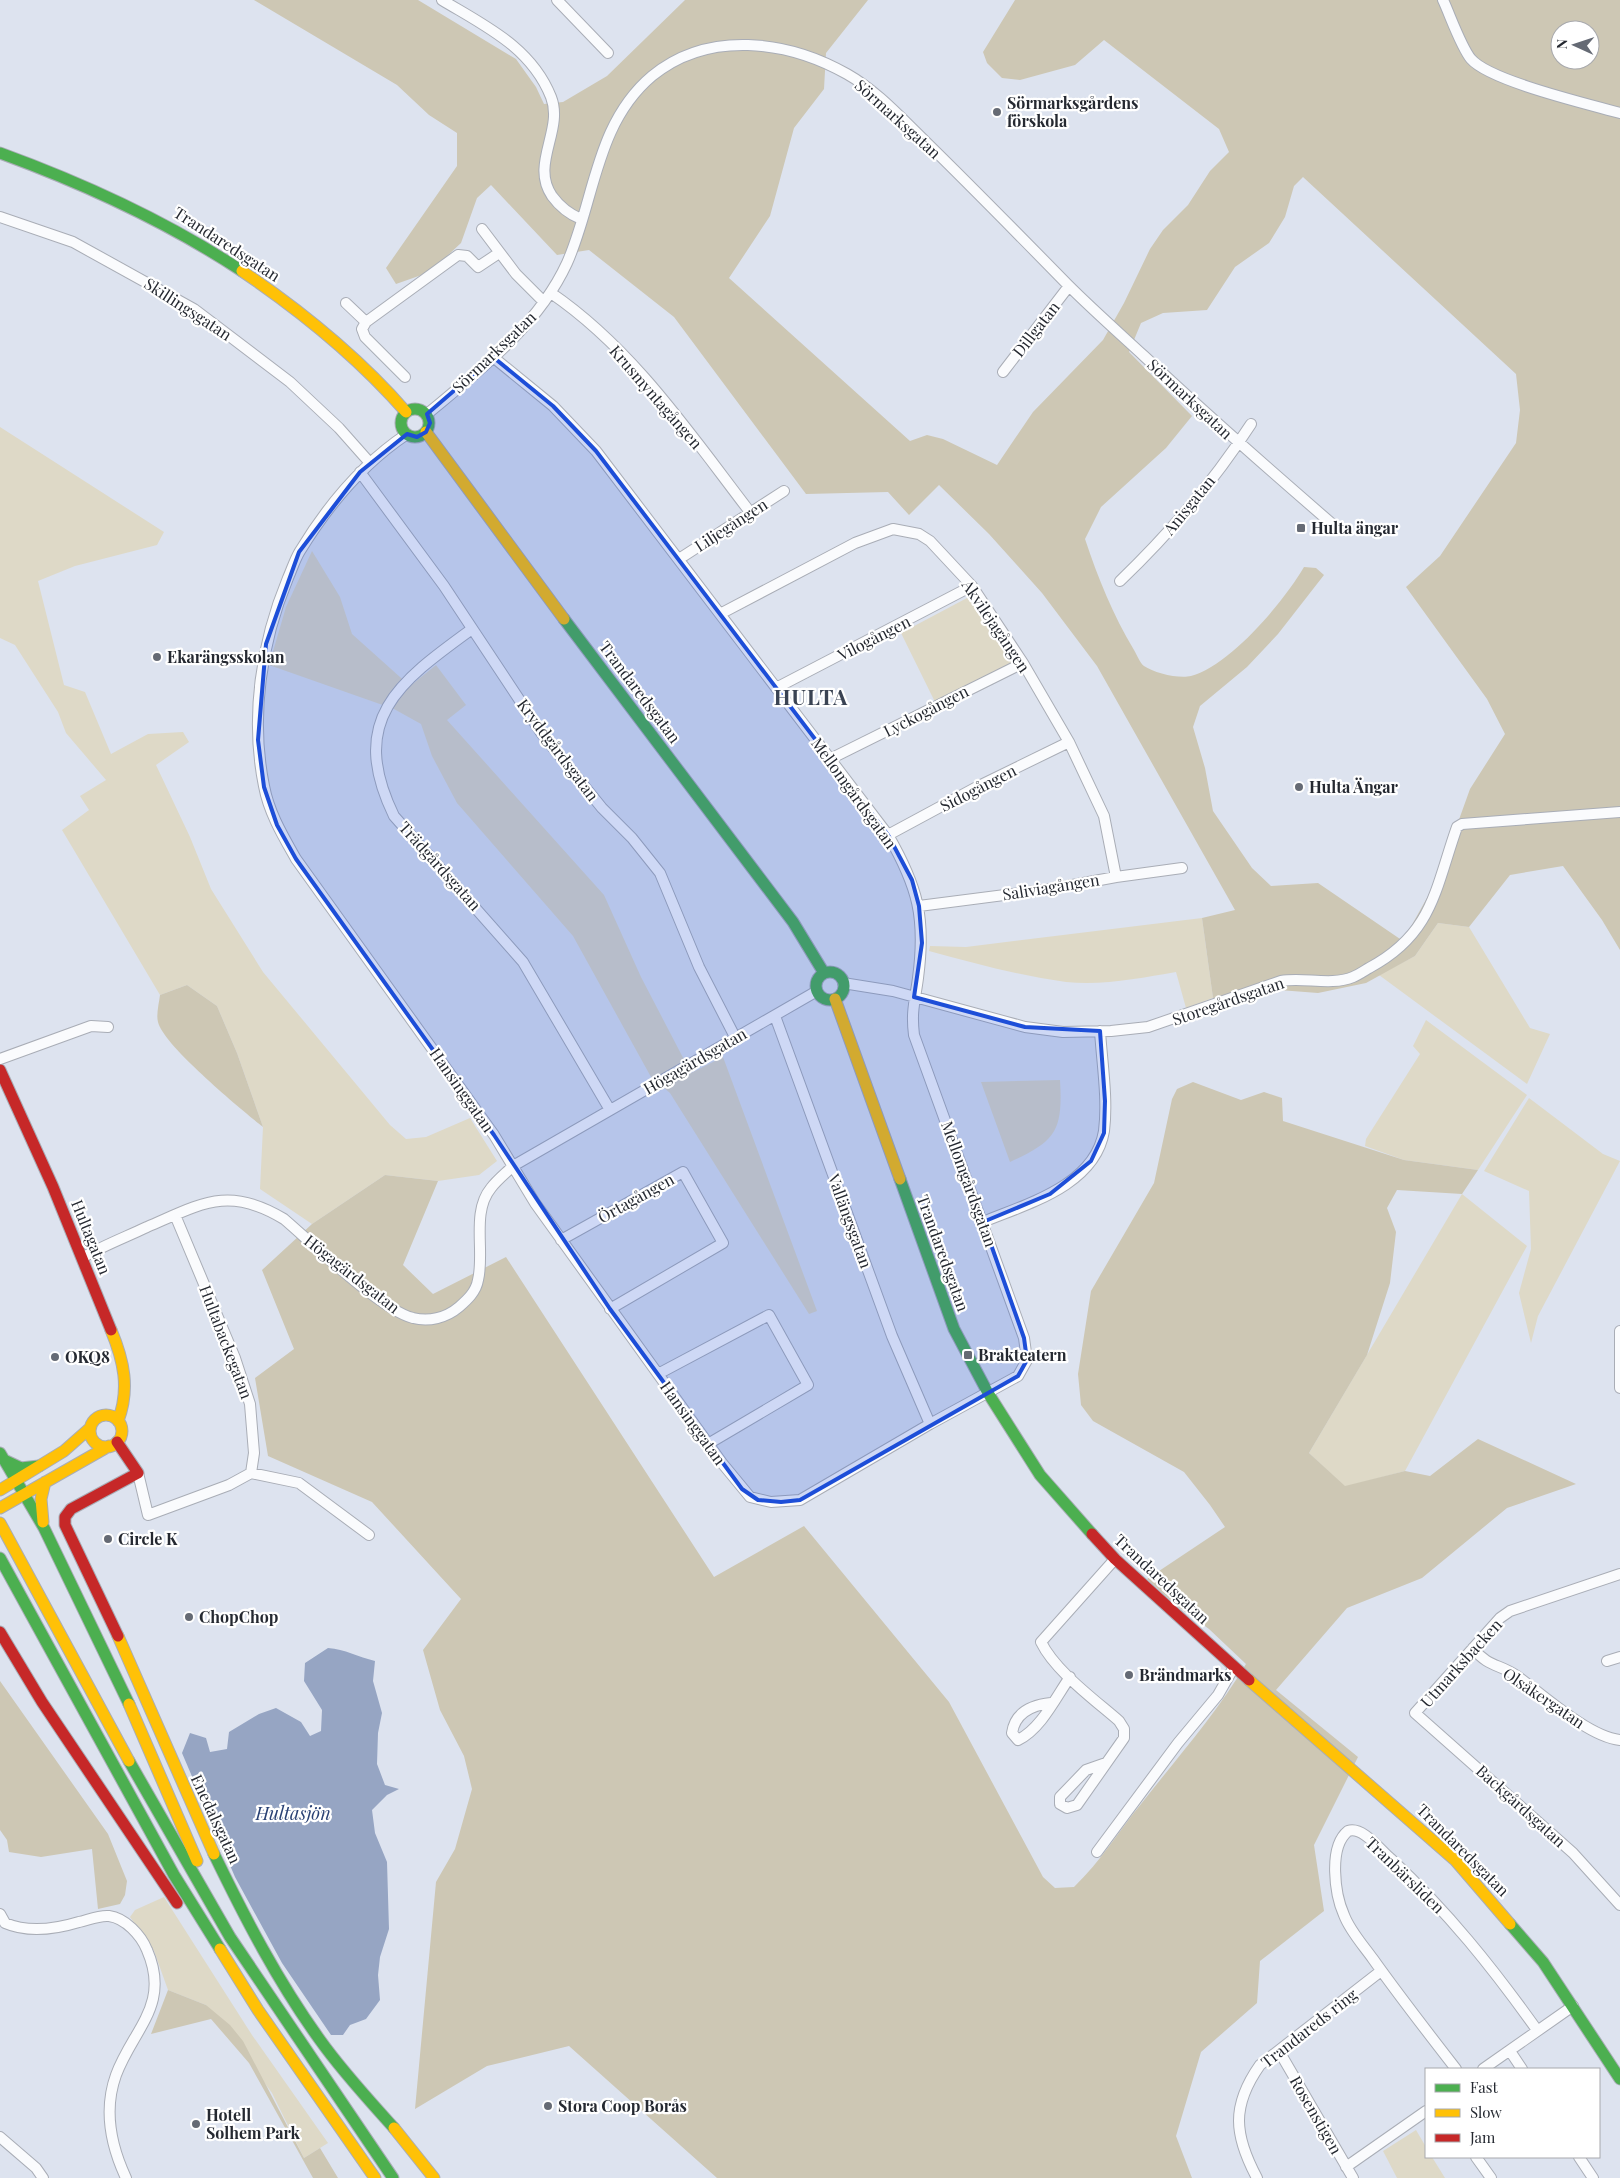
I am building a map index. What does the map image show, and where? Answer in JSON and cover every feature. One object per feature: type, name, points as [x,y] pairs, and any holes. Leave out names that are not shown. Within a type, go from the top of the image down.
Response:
[{"type":"main road","name":"Trandaredsgatan","points":[[0,153],[103,192],[160,220],[199,243],[294,308],[352,358],[406,412]]},
{"type":"main road","points":[[417,408],[427,414],[430,423],[426,432],[417,437],[407,434],[401,423],[406,412],[417,408]]},
{"type":"main road","name":"Trandaredsgatan","points":[[426,432],[552,604],[793,922],[824,973]]},
{"type":"main road","points":[[824,973],[836,974],[843,983],[842,992],[835,999],[824,998],[817,991],[817,981],[824,973]]},
{"type":"main road","name":"Trandaredsgatan","points":[[835,999],[951,1321],[988,1393],[1040,1475],[1067,1508],[1115,1559],[1234,1667],[1455,1860],[1543,1962],[1616,2064],[1620,2079]]},
{"type":"main road","name":"Hultagatan","points":[[0,1070],[82,1258],[125,1368],[126,1400],[118,1422],[122,1431],[113,1444]]},
{"type":"main road","points":[[3,1488],[64,1452],[100,1416],[109,1416],[118,1422]]},
{"type":"main road","points":[[90,1428],[95,1443],[113,1444],[138,1473]]},
{"type":"main road","points":[[0,1508],[83,1459],[113,1444]]},
{"type":"main road","points":[[2,1457],[21,1468],[38,1466]]},
{"type":"main road","points":[[2,1457],[44,1528],[137,1720],[230,1938]]},
{"type":"main road","name":"Enedalsgatan","points":[[138,1473],[71,1508],[67,1514],[65,1525],[106,1609],[196,1818],[238,1904],[267,1957],[319,2039],[344,2072],[400,2135],[434,2178]]},
{"type":"main road","points":[[44,1528],[41,1499],[45,1482]]},
{"type":"main road","points":[[0,1523],[156,1810],[230,1938],[393,2178]]},
{"type":"main road","points":[[0,1558],[174,1876],[258,2010],[375,2178]]},
{"type":"main road","points":[[0,1632],[42,1702],[182,1912]]},
{"type":"main road","points":[[192,1927],[206,1948],[258,2010]]},
{"type":"street","points":[[557,0],[608,53]]},
{"type":"street","points":[[1443,0],[1470,58],[1483,69],[1536,88],[1620,113]]},
{"type":"street","points":[[444,1],[490,28],[518,48],[538,72],[554,106],[552,133],[545,160],[546,187],[557,203],[572,215],[581,219]]},
{"type":"street","name":"Sörmarksgatan","points":[[427,414],[493,357],[524,326],[550,293],[567,262],[610,129],[630,98],[647,81],[676,61],[696,52],[712,47],[758,44],[820,61],[849,75],[869,90],[956,171],[1070,286],[1239,444],[1338,529]]},
{"type":"street","name":"Skillingsgatan","points":[[0,217],[73,242],[194,309],[258,355],[302,392],[339,428],[370,463]]},
{"type":"street","points":[[482,229],[499,253],[544,302]]},
{"type":"street","points":[[405,377],[364,337],[362,329],[366,322],[458,255],[467,256],[478,267],[499,253]]},
{"type":"street","name":"Dillgatan","points":[[1003,372],[1070,286]]},
{"type":"street","name":"Krusmyntagången","points":[[550,293],[623,354],[666,405],[750,512]]},
{"type":"street","points":[[346,303],[366,322]]},
{"type":"street","name":"Mellomgårdsgatan","points":[[493,357],[553,406],[596,450],[888,835],[912,880],[920,906],[922,943],[911,1015],[914,1035],[983,1222],[1027,1351],[1027,1360],[1018,1376],[988,1393]]},
{"type":"street","name":"Anisgatan","points":[[1120,581],[1181,517],[1239,444],[1251,424]]},
{"type":"street","name":"Hansinggatan","points":[[407,434],[370,463],[342,491],[299,552],[278,605],[266,644],[260,686],[258,740],[264,787],[277,825],[296,859],[494,1135],[535,1203],[610,1309],[708,1444],[750,1497],[758,1500],[780,1502],[800,1500],[930,1424],[988,1393]]},
{"type":"street","name":"Kryddgårdsgatan","points":[[360,472],[444,586],[542,734],[602,808],[632,838],[660,874],[699,967],[736,1037]]},
{"type":"street","name":"Liljegången","points":[[679,559],[784,491]]},
{"type":"street","name":"Akvilejagången","points":[[720,614],[855,543],[899,528],[919,534],[930,541],[972,586],[1023,663],[1069,742],[1104,816],[1116,877]]},
{"type":"street","name":"Vilogången","points":[[776,688],[972,586]]},
{"type":"street","name":"Trädgårdsgatan","points":[[472,629],[416,671],[399,688],[385,710],[378,737],[376,766],[383,792],[394,816],[523,962],[610,1110]]},
{"type":"street","name":"Lyckogången","points":[[830,759],[1023,663]]},
{"type":"street","name":"Sidogången","points":[[888,835],[977,787],[1069,742]]},
{"type":"street","name":"Storegårdsgatan","points":[[843,983],[914,997],[1025,1027],[1063,1032],[1148,1027],[1280,981],[1353,978],[1382,961],[1404,946],[1420,925],[1430,907],[1457,827],[1462,824],[1620,812]]},
{"type":"street","name":"Saliviagången","points":[[920,906],[1051,889],[1116,877],[1182,868]]},
{"type":"street","name":"Högagärdsgatan","points":[[82,1258],[190,1207],[213,1200],[247,1203],[268,1210],[284,1219],[374,1296],[398,1313],[412,1318],[429,1320],[450,1314],[470,1298],[478,1282],[482,1256],[482,1205],[490,1189],[513,1166],[817,991]]},
{"type":"street","name":"Vallängsgatan","points":[[774,1016],[892,1336],[930,1424]]},
{"type":"street","points":[[0,1059],[91,1026],[108,1027]]},
{"type":"street","points":[[983,1222],[1050,1194],[1072,1180],[1091,1161],[1104,1132],[1105,1101],[1100,1031]]},
{"type":"street","name":"Örtagången","points":[[561,1240],[683,1172],[723,1243],[610,1309]]},
{"type":"street","name":"Hultabackegatan","points":[[175,1215],[234,1358],[250,1404],[254,1453],[251,1473]]},
{"type":"street","points":[[658,1374],[770,1314],[808,1386],[708,1444]]},
{"type":"street","points":[[1620,1331],[1620,1388]]},
{"type":"street","points":[[138,1473],[148,1516],[229,1485],[251,1473],[299,1483],[368,1534]]},
{"type":"street","points":[[1106,1763],[1086,1770],[1060,1798],[1060,1804],[1067,1808],[1077,1805],[1124,1738],[1124,1729],[1119,1721],[1070,1677],[1045,1651],[1041,1642],[1115,1559]]},
{"type":"street","name":"Utmarksbacken","points":[[1415,1713],[1472,1648],[1500,1618],[1510,1611],[1620,1574]]},
{"type":"street","name":"Olsåkergatan","points":[[1472,1648],[1484,1661],[1514,1674],[1592,1730],[1620,1740]]},
{"type":"street","points":[[1607,1661],[1620,1657]]},
{"type":"street","points":[[1097,1852],[1178,1743],[1218,1695],[1234,1667]]},
{"type":"street","points":[[1051,1703],[1070,1677]]},
{"type":"street","name":"Backgårdsgatan","points":[[1415,1713],[1573,1853],[1620,1905]]},
{"type":"street","name":"Tranbärsliden","points":[[1455,2068],[1381,1971],[1349,1925],[1337,1893],[1337,1852],[1341,1838],[1352,1830],[1368,1838],[1421,1888],[1460,1929],[1499,1976],[1537,2030]]},
{"type":"street","points":[[0,1914],[5,1923],[13,1927],[46,1929],[110,1916],[128,1924],[145,1946],[152,1962],[155,1994],[148,2017],[115,2077],[109,2116],[112,2143],[126,2178]]},
{"type":"street","name":"Trandareds ring","points":[[1257,2178],[1245,2156],[1239,2133],[1239,2111],[1246,2085],[1260,2065],[1381,1971]]},
{"type":"street","points":[[1484,2068],[1573,2006]]},
{"type":"street","name":"Rosenstigen","points":[[1280,2051],[1353,2178]]},
{"type":"street","points":[[1510,2051],[1521,2068]]},
{"type":"street","points":[[1346,2167],[1425,2112]]},
{"type":"street","points":[[0,2137],[36,2168],[43,2178]]},
{"type":"street","points":[[1477,2158],[1490,2178]]},
{"type":"street","points":[[1580,2158],[1593,2178]]},
{"type":"highlighted area","points":[[493,357],[553,406],[596,451],[888,835],[912,880],[919,906],[922,943],[914,997],[1025,1027],[1100,1031],[1105,1101],[1104,1133],[1091,1161],[1050,1194],[983,1222],[1024,1338],[1027,1360],[1018,1376],[800,1500],[781,1502],[758,1500],[742,1489],[610,1309],[494,1135],[296,859],[277,825],[264,787],[258,740],[266,644],[299,552],[360,472],[407,434],[417,437],[426,432],[430,423],[427,414]]},
{"type":"shaded area","points":[[254,0],[418,0],[516,59],[536,87],[544,104],[563,102],[607,76],[685,0],[868,0],[826,53],[824,89],[794,128],[770,216],[729,278],[910,441],[927,435],[943,439],[997,465],[1033,412],[1103,340],[1124,303],[1150,249],[1163,230],[1188,205],[1210,171],[1229,152],[1219,129],[1104,40],[1075,65],[1020,80],[1002,78],[987,63],[983,52],[1015,0],[1620,0],[1620,950],[1602,920],[1563,866],[1510,875],[1469,927],[1438,923],[1415,956],[1366,983],[1318,993],[1279,990],[1213,998],[1202,918],[1235,910],[1097,666],[1042,593],[989,534],[939,485],[909,515],[888,492],[806,494],[674,317],[589,250],[557,255],[491,185],[477,198],[461,243],[430,272],[396,284],[386,268],[457,166],[457,133],[429,115],[397,85]],"holes":[[[1303,177],[1516,374],[1520,410],[1516,443],[1440,556],[1406,587],[1487,699],[1505,734],[1470,789],[1438,878],[1403,941],[1318,883],[1271,886],[1252,868],[1213,811],[1205,768],[1193,727],[1200,706],[1247,667],[1278,634],[1324,575],[1316,568],[1304,567],[1284,597],[1239,646],[1207,670],[1186,677],[1173,676],[1148,669],[1140,661],[1113,610],[1085,539],[1101,507],[1166,448],[1192,416],[1129,352],[1141,323],[1163,313],[1207,310],[1235,267],[1269,243],[1285,217],[1294,186]]]},
{"type":"shaded area","points":[[0,427],[164,532],[157,545],[75,566],[38,581],[64,685],[85,692],[111,754],[148,734],[183,732],[189,742],[156,765],[190,837],[211,889],[263,972],[390,1125],[406,1139],[426,1137],[470,1118],[497,1161],[479,1175],[438,1181],[385,1175],[312,1224],[260,1189],[263,1127],[237,1053],[217,1006],[187,985],[160,995],[62,830],[89,810],[80,796],[106,780],[66,733],[58,712],[15,645],[0,638]]},
{"type":"shaded area","points":[[312,551],[340,597],[352,634],[410,686],[436,665],[466,705],[447,720],[604,895],[641,977],[691,1073],[723,1057],[817,1311],[809,1314],[670,1093],[651,1077],[573,936],[457,803],[432,756],[421,724],[394,709],[269,665],[286,607]]},
{"type":"shaded area","points":[[967,598],[976,601],[1016,662],[935,702],[901,633]]},
{"type":"shaded area","points":[[1202,918],[1213,998],[1186,1008],[1176,972],[1108,982],[1066,982],[1014,973],[929,951],[930,946],[966,947]]},
{"type":"shaded area","points":[[1438,923],[1469,927],[1530,1028],[1550,1034],[1527,1084],[1379,975],[1415,956]]},
{"type":"shaded area","points":[[187,985],[217,1006],[237,1053],[263,1127],[238,1107],[188,1061],[163,1032],[157,1019],[160,995]]},
{"type":"shaded area","points":[[1426,1020],[1527,1095],[1478,1170],[1404,1160],[1365,1146],[1366,1139],[1420,1054],[1413,1046]]},
{"type":"shaded area","points":[[1060,1080],[1060,1111],[1058,1123],[1053,1132],[1038,1148],[1010,1162],[981,1082]]},
{"type":"shaded area","points":[[1193,1082],[1241,1100],[1264,1092],[1282,1098],[1283,1121],[1404,1160],[1478,1170],[1462,1194],[1397,1190],[1387,1208],[1396,1232],[1390,1283],[1367,1355],[1309,1453],[1345,1486],[1405,1471],[1430,1476],[1478,1439],[1576,1484],[1507,1508],[1422,1578],[1347,1608],[1276,1690],[1358,1757],[1314,1845],[1324,1911],[1260,1961],[1257,2003],[1201,2052],[1176,2136],[1192,2178],[717,2178],[569,2046],[487,2066],[415,2109],[436,1882],[455,1849],[472,1789],[464,1756],[440,1710],[423,1650],[461,1599],[372,1502],[268,1456],[255,1378],[294,1349],[262,1270],[312,1224],[385,1175],[438,1181],[403,1265],[433,1294],[506,1257],[714,1577],[804,1526],[949,1702],[1043,1877],[1055,1888],[1074,1887],[1101,1857],[1132,1815],[1196,1736],[1246,1664],[1209,1629],[1177,1606],[1147,1579],[1225,1527],[1184,1472],[1093,1421],[1081,1405],[1078,1374],[1091,1291],[1154,1183],[1172,1099],[1177,1089]]},
{"type":"shaded area","points":[[1529,1098],[1603,1154],[1620,1161],[1538,1316],[1531,1343],[1519,1293],[1531,1249],[1529,1191],[1484,1171]]},
{"type":"shaded area","points":[[1462,1194],[1527,1246],[1405,1471],[1345,1487],[1309,1453]]},
{"type":"shaded area","points":[[0,1681],[108,1834],[127,1881],[125,1895],[120,1904],[98,1909],[92,1849],[41,1857],[9,1852],[7,1840],[0,1830]]},
{"type":"shaded area","points":[[164,1897],[252,2035],[328,2143],[304,2158],[272,2093],[206,2005],[168,1990],[154,1951],[130,1917],[135,1910]]},
{"type":"shaded area","points":[[168,1990],[206,2005],[230,2025],[243,2041],[304,2158],[320,2148],[338,2178],[313,2178],[249,2063],[211,2019],[151,2034]]},
{"type":"shaded area","points":[[1416,2130],[1425,2145],[1425,2158],[1433,2158],[1445,2178],[1397,2178],[1383,2151]]},
{"type":"water","name":"Hultasjön","points":[[328,1648],[375,1661],[373,1681],[382,1713],[378,1733],[377,1764],[385,1785],[399,1789],[387,1795],[372,1810],[375,1833],[387,1862],[389,1929],[380,1957],[378,1975],[380,2000],[366,2019],[350,2025],[343,2035],[331,2035],[282,1963],[235,1877],[182,1753],[190,1733],[206,1738],[210,1752],[227,1749],[229,1732],[259,1714],[276,1708],[301,1722],[310,1736],[321,1731],[322,1710],[304,1681],[305,1663]]},
{"type":"traffic: fast","points":[[0,153],[63,177],[124,205],[184,236],[242,271]]},
{"type":"traffic: fast","points":[[415,409],[425,413],[429,423],[425,433],[415,437],[405,433],[401,423],[405,413],[415,409]]},
{"type":"traffic: fast","points":[[564,619],[793,922],[824,973]]},
{"type":"traffic: fast","points":[[830,972],[840,976],[844,986],[840,996],[830,1000],[820,996],[816,986],[820,976],[830,972]]},
{"type":"traffic: fast","points":[[900,1179],[954,1329],[988,1393],[1040,1475],[1092,1534]]},
{"type":"traffic: fast","points":[[0,1453],[44,1528],[129,1704]]},
{"type":"traffic: fast","points":[[4,1460],[21,1468],[39,1466]]},
{"type":"traffic: fast","points":[[0,1558],[174,1875],[220,1949]]},
{"type":"traffic: fast","points":[[129,1761],[230,1937],[393,2178]]},
{"type":"traffic: fast","points":[[214,1854],[263,1949],[305,2018],[337,2063],[394,2128]]},
{"type":"traffic: fast","points":[[1510,1924],[1543,1962],[1620,2079]]},
{"type":"traffic: slow","points":[[242,271],[286,302],[349,354],[406,412]]},
{"type":"traffic: slow","points":[[426,432],[564,619]]},
{"type":"traffic: slow","points":[[835,999],[900,1179]]},
{"type":"traffic: slow","points":[[111,1330],[124,1375],[124,1398],[118,1421]]},
{"type":"traffic: slow","points":[[106,1415],[112,1416],[117,1420],[121,1425],[122,1431],[121,1437],[117,1442],[112,1446],[106,1447],[100,1446],[95,1442],[91,1437],[90,1431],[91,1425],[95,1420],[100,1416],[106,1415]]},
{"type":"traffic: slow","points":[[0,1490],[64,1451],[90,1428]]},
{"type":"traffic: slow","points":[[0,1508],[109,1446]]},
{"type":"traffic: slow","points":[[43,1522],[41,1499],[45,1482]]},
{"type":"traffic: slow","points":[[0,1523],[129,1761]]},
{"type":"traffic: slow","points":[[118,1636],[214,1854]]},
{"type":"traffic: slow","points":[[1249,1680],[1455,1860],[1510,1924]]},
{"type":"traffic: slow","points":[[129,1704],[197,1861]]},
{"type":"traffic: slow","points":[[220,1949],[258,2010],[375,2178]]},
{"type":"traffic: slow","points":[[394,2128],[434,2178]]},
{"type":"traffic: jam","points":[[0,1070],[53,1187],[111,1330]]},
{"type":"traffic: jam","points":[[117,1442],[138,1473],[71,1509],[65,1517],[65,1525],[118,1636]]},
{"type":"traffic: jam","points":[[1092,1534],[1115,1559],[1249,1680]]},
{"type":"traffic: jam","points":[[0,1632],[42,1702],[177,1903]]},
{"type":"place","name":"Sörmarksgårdens förskola","points":[[997,112]]},
{"type":"place","name":"Hulta ängar","points":[[1301,528]]},
{"type":"place","name":"Ekarängsskolan","points":[[157,657]]},
{"type":"place","name":"Hulta Ängar","points":[[1299,787]]},
{"type":"place","name":"Brakteatern","points":[[968,1355]]},
{"type":"place","name":"OKQ8","points":[[55,1357]]},
{"type":"place","name":"Circle K","points":[[108,1539]]},
{"type":"place","name":"ChopChop","points":[[189,1617]]},
{"type":"place","name":"Brändmarks","points":[[1129,1675]]},
{"type":"place","name":"Stora Coop Borås","points":[[548,2106]]},
{"type":"place","name":"Hotell Solhem Park","points":[[196,2124]]},
{"type":"district","name":"HULTA","points":[[811,698]]}]
